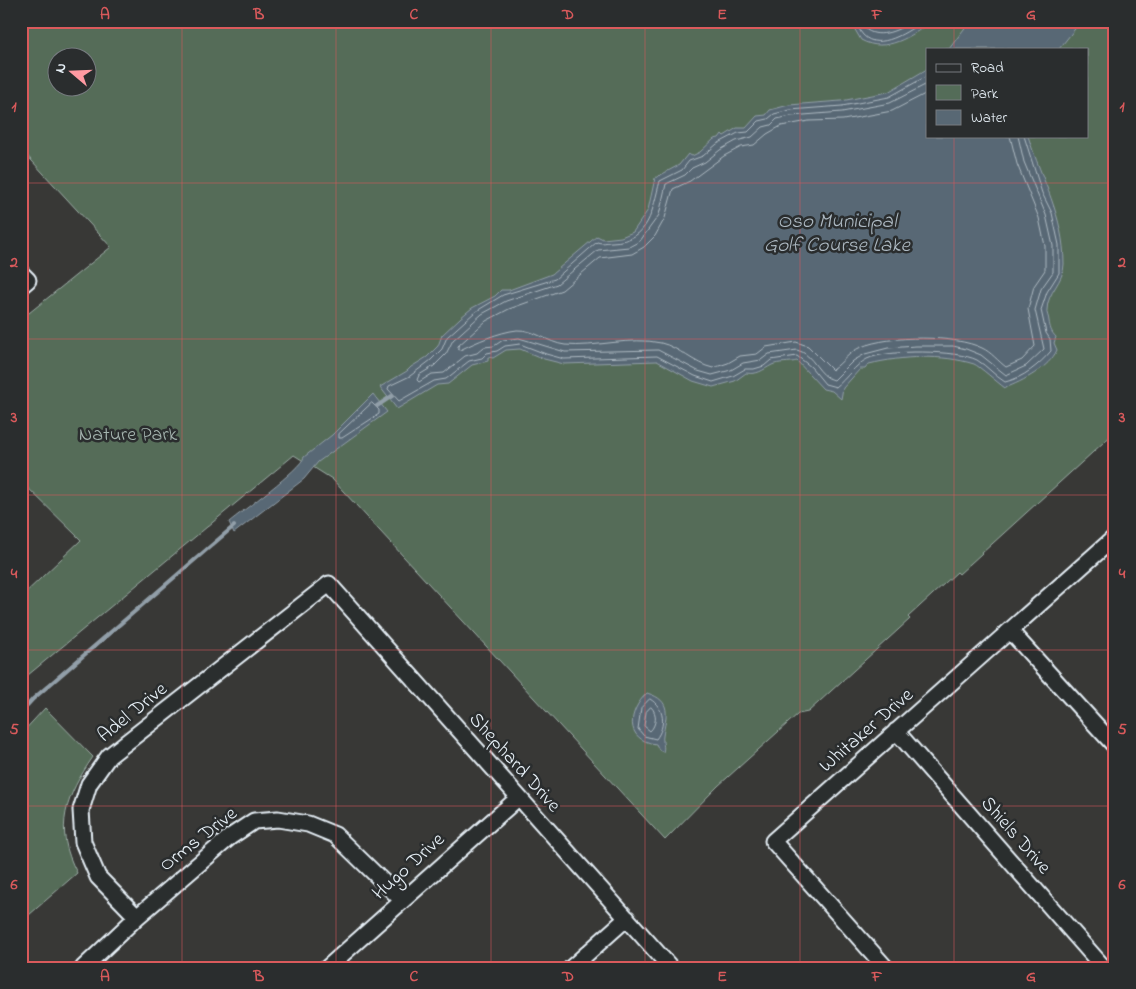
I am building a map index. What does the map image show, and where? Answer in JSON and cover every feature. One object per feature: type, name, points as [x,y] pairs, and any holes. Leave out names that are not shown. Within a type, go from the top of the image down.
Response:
[{"type":"street","name":"Whitaker Drive","points":[[886,968],[773,841],[1011,632],[1115,537]]},
{"type":"street","name":"Shephard Drive","points":[[329,584],[671,968]]},
{"type":"street","name":"Adel Drive","points":[[137,917],[98,877],[83,842],[82,810],[89,784],[109,756],[329,584]]},
{"type":"street","points":[[1011,632],[1115,746]]},
{"type":"street","name":"Shiels Drive","points":[[896,731],[1104,968]]},
{"type":"street","name":"Hugo Drive","points":[[327,968],[518,798]]},
{"type":"street","name":"Orms Drive","points":[[83,968],[137,917],[230,837],[254,821],[278,819],[308,824],[335,835],[402,900]]},
{"type":"street","points":[[571,968],[627,918]]},
{"type":"green space","name":"Nature Park","points":[[21,21],[1115,21],[1115,432],[959,574],[957,572],[908,617],[910,619],[808,712],[798,714],[718,786],[665,840],[332,479],[294,455],[22,680],[21,597],[81,540],[21,481],[21,314],[29,313],[111,247],[21,149]]},
{"type":"green space","points":[[45,708],[93,757],[70,799],[64,827],[70,857],[77,873],[21,922],[21,734]]},
{"type":"water","points":[[850,21],[932,21],[907,37],[889,44],[880,45],[870,44],[861,40]]},
{"type":"water","points":[[970,21],[1087,21],[1083,25],[1078,25],[1060,48],[950,48]]},
{"type":"water","name":"Oso Municipal Golf Course Lake","points":[[926,70],[926,138],[1029,138],[1056,214],[1063,247],[1064,264],[1061,276],[1050,298],[1047,311],[1051,330],[1056,337],[1054,343],[1057,350],[1048,363],[1027,378],[1005,388],[974,364],[936,357],[895,359],[869,364],[865,369],[860,369],[843,388],[841,399],[832,391],[823,389],[797,361],[775,364],[757,373],[746,373],[735,381],[713,387],[693,381],[657,361],[564,364],[544,359],[520,349],[506,350],[493,358],[488,357],[488,361],[472,365],[448,384],[437,385],[397,409],[380,387],[427,357],[438,346],[442,335],[460,318],[472,308],[495,296],[501,290],[509,290],[552,274],[597,236],[603,239],[621,237],[633,232],[648,210],[655,178],[679,165],[688,154],[692,156],[700,152],[722,134],[724,136],[737,128],[746,128],[757,116],[766,115],[770,110],[789,105],[841,101],[888,92]]},
{"type":"water","points":[[373,394],[387,412],[318,462],[304,479],[234,533],[229,522],[293,471],[304,457],[332,435]]},
{"type":"water","points":[[647,693],[661,700],[666,710],[663,752],[659,750],[656,744],[638,737],[632,724],[636,708]]},
{"type":"waterway","points":[[377,406],[392,396]]},
{"type":"waterway","points":[[21,712],[33,699],[234,526]]}]
